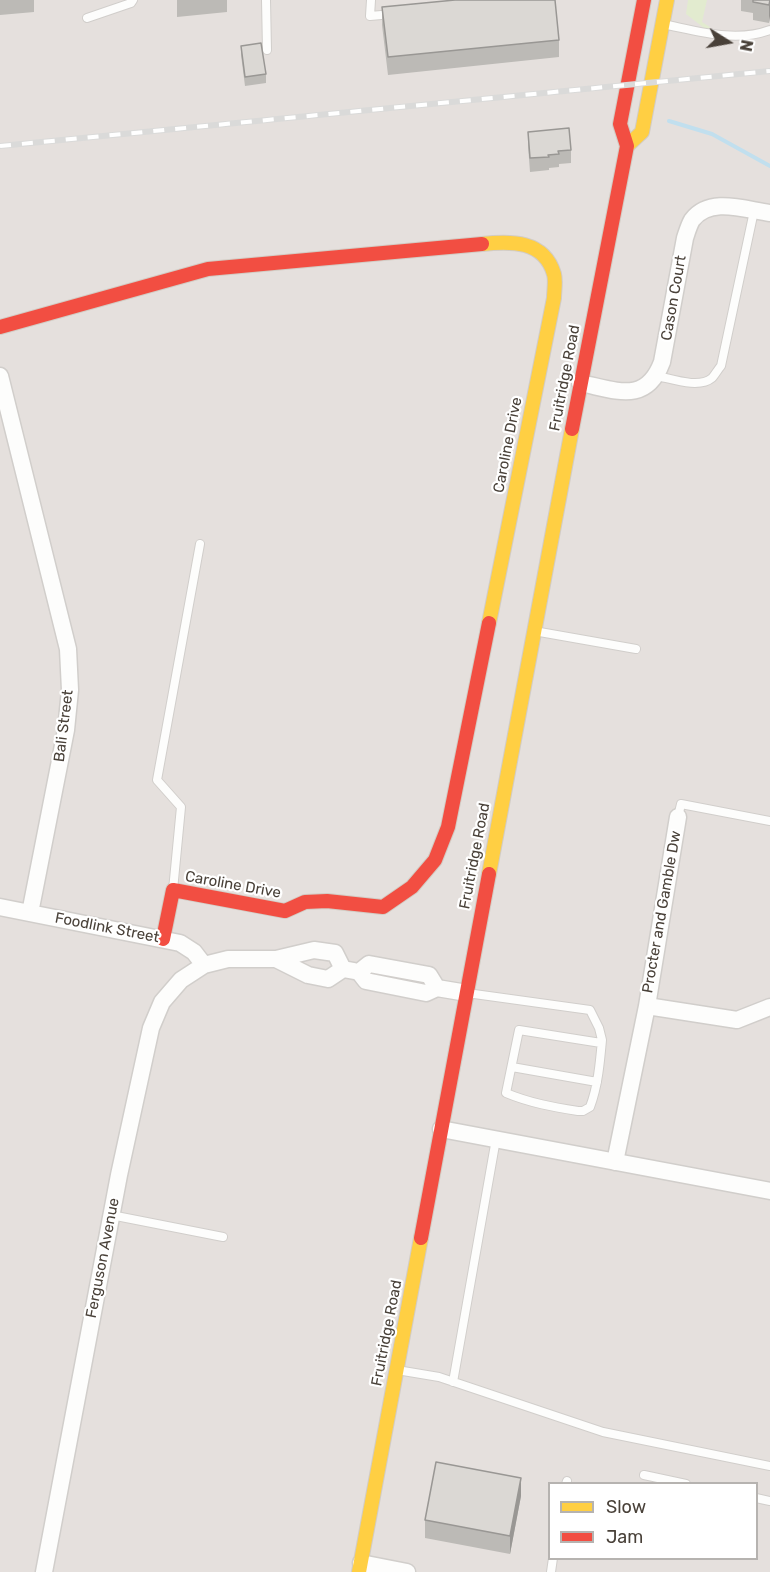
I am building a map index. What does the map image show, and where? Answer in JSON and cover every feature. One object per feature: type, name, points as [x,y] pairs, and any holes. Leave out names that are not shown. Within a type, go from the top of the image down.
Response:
[{"type":"main road","name":"Fruitridge Road","points":[[627,146],[642,132],[667,0]]},
{"type":"main road","name":"Fruitridge Road","points":[[360,1568],[580,383],[627,146],[620,124],[641,2]]},
{"type":"main road","name":"Caroline Drive","points":[[0,327],[222,267],[501,242],[524,243],[544,255],[555,275],[554,298],[451,816],[435,860],[412,888],[383,907],[327,901],[305,902],[285,911],[173,890],[164,939]]},
{"type":"street","name":"Cason Court","points":[[657,376],[662,362],[685,238],[692,221],[704,208],[723,206],[762,212]]},
{"type":"street","name":"Bali Street","points":[[0,376],[7,435],[68,649],[70,690],[66,730],[30,913]]},
{"type":"street","points":[[580,383],[621,392],[640,390],[657,376]]},
{"type":"street","name":"Procter and Gamble Dw","points":[[615,1162],[647,1006],[678,817]]},
{"type":"street","name":"Foodlink Street","points":[[0,907],[180,943],[194,952],[204,965]]},
{"type":"street","points":[[204,965],[228,959],[276,959],[314,950],[335,953],[351,970],[366,981],[426,993],[437,988],[466,993]]},
{"type":"street","points":[[276,959],[308,975],[328,979],[351,970]]},
{"type":"street","name":"Ferguson Avenue","points":[[44,1572],[111,1215],[151,1028],[162,1002],[181,981],[204,965]]},
{"type":"street","name":"Procter and Gamble Dw","points":[[647,1006],[737,1020],[770,1007]]},
{"type":"street","points":[[441,1129],[770,1191]]},
{"type":"street","points":[[360,1568],[407,1572]]},
{"type":"lane","points":[[87,18],[131,3],[133,0]]},
{"type":"lane","points":[[266,0],[267,50]]},
{"type":"lane","points":[[371,0],[370,16],[405,13]]},
{"type":"lane","points":[[663,24],[719,35],[754,36],[770,30]]},
{"type":"lane","points":[[657,376],[687,382],[702,382],[711,379],[721,366],[762,212]]},
{"type":"lane","points":[[173,890],[181,807],[157,780],[200,544]]},
{"type":"lane","points":[[534,631],[636,649]]},
{"type":"lane","points":[[678,817],[681,804],[770,821]]},
{"type":"lane","points":[[466,993],[590,1010],[599,1028],[601,1044],[597,1082],[593,1101],[587,1110],[578,1111],[539,1104],[506,1093],[519,1030],[601,1044]]},
{"type":"lane","points":[[512,1067],[597,1082]]},
{"type":"lane","points":[[453,1382],[495,1139]]},
{"type":"lane","points":[[111,1215],[223,1237]]},
{"type":"lane","points":[[397,1370],[439,1377],[603,1432],[770,1466]]},
{"type":"lane","points":[[644,1475],[677,1482]]},
{"type":"shaded area","points":[[0,0],[770,0],[770,1572],[0,1572]]},
{"type":"green space","points":[[688,0],[707,0],[702,22],[710,27],[708,31],[686,14]]},
{"type":"building","points":[[455,0],[555,0],[559,40],[388,57],[382,7]]},
{"type":"building","points":[[753,0],[770,0],[769,5],[753,2]]},
{"type":"building","points":[[261,43],[266,74],[245,77],[241,46]]},
{"type":"building","points":[[569,128],[571,150],[558,151],[559,154],[548,155],[549,157],[530,158],[528,132]]},
{"type":"building","points":[[436,1462],[521,1478],[510,1536],[425,1520]]},
{"type":"waterway","points":[[669,121],[712,134],[770,166]]},
{"type":"railway","points":[[0,146],[770,71]]},
{"type":"traffic: slow","points":[[627,146],[642,132],[667,0]]},
{"type":"traffic: slow","points":[[482,244],[515,243],[534,249],[549,263],[555,280],[554,298],[489,623]]},
{"type":"traffic: slow","points":[[489,874],[572,429]]},
{"type":"traffic: slow","points":[[359,1572],[421,1238]]},
{"type":"traffic: jam","points":[[572,429],[627,146],[620,124],[644,0]]},
{"type":"traffic: jam","points":[[0,327],[208,269],[482,244]]},
{"type":"traffic: jam","points":[[163,939],[173,890],[285,911],[305,902],[327,901],[383,907],[412,887],[435,860],[448,827],[489,623]]},
{"type":"traffic: jam","points":[[421,1238],[489,874]]}]
